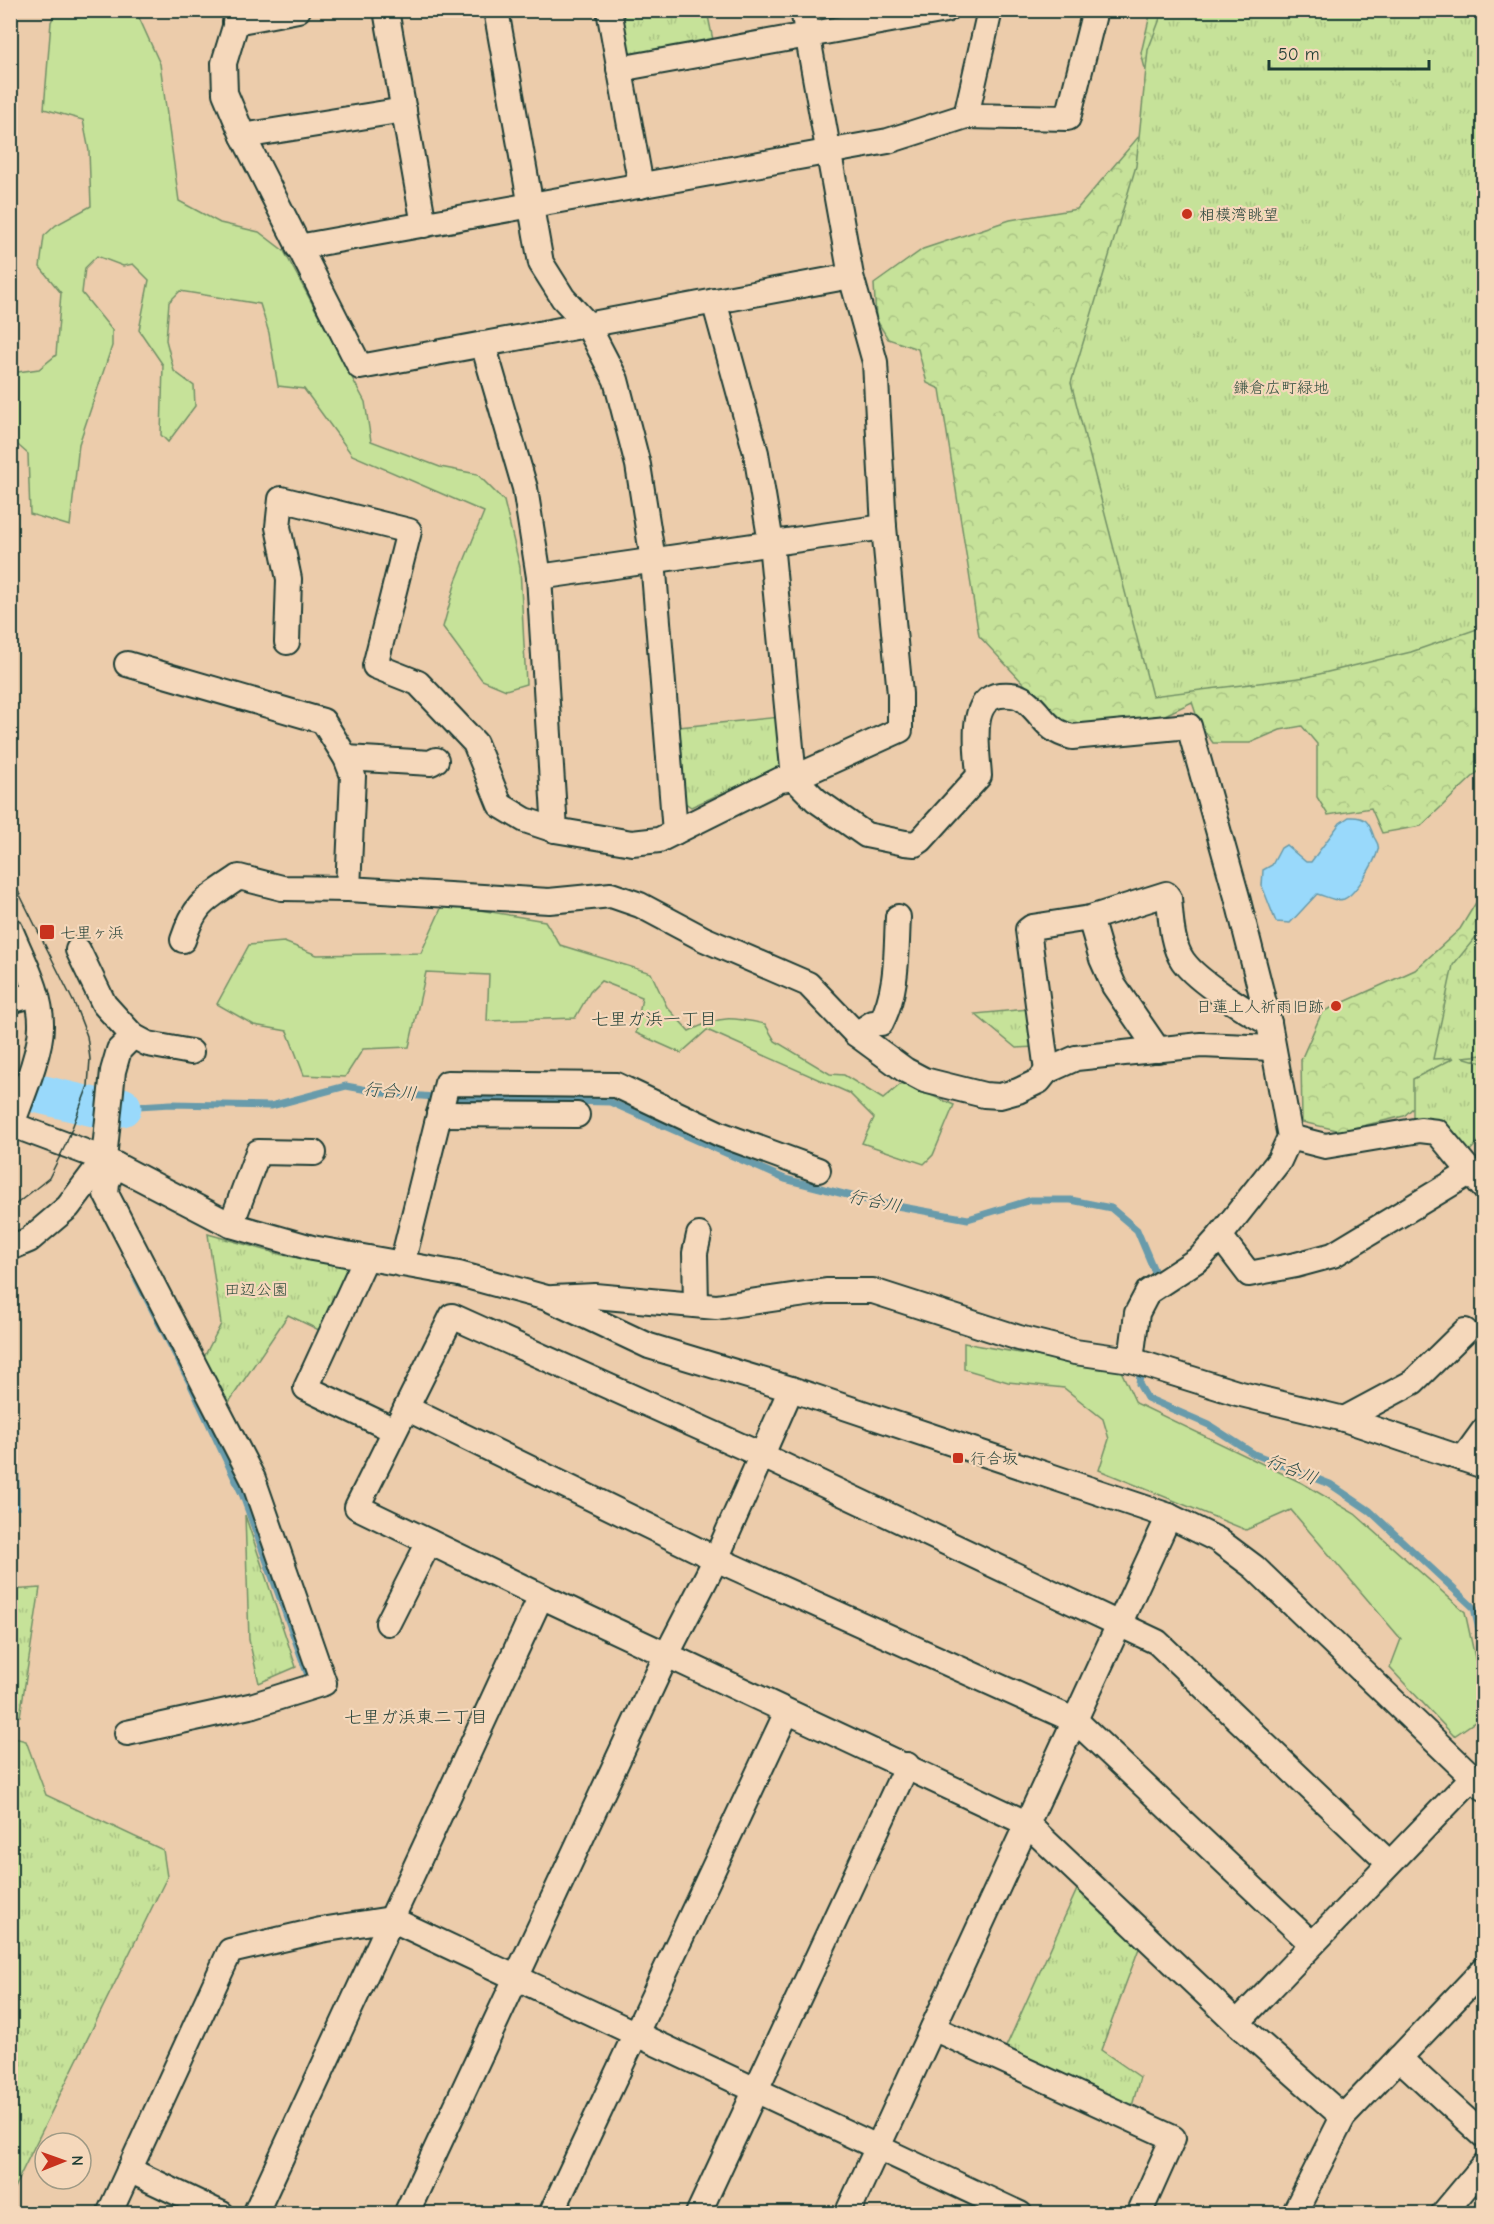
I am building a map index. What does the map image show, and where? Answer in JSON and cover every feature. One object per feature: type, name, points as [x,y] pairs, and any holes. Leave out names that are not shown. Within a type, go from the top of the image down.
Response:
[{"type":"street","points":[[298,10],[237,16],[224,63],[225,93],[243,136],[360,366],[851,276]]},
{"type":"street","points":[[386,10],[424,225]]},
{"type":"street","points":[[496,10],[541,263],[563,298],[587,324],[616,380],[638,465],[653,560],[675,832]]},
{"type":"street","points":[[609,10],[641,186]]},
{"type":"street","points":[[287,642],[289,579],[278,527],[280,499],[409,531],[375,666],[418,683],[475,743],[500,805],[525,820],[555,830],[632,843],[659,840],[780,780],[794,778],[900,730],[900,694],[884,526],[875,363],[851,276],[803,10]]},
{"type":"street","points":[[619,69],[946,10]]},
{"type":"street","points":[[966,116],[990,10]]},
{"type":"street","points":[[298,247],[888,141],[966,116],[1068,118],[1095,10]]},
{"type":"street","points":[[243,136],[404,110]]},
{"type":"street","points":[[714,301],[756,453],[771,543],[794,778],[816,800],[866,835],[915,844],[979,776],[978,716],[982,706],[995,695],[1015,695],[1026,701],[1047,726],[1059,734],[1072,737],[1189,726],[1237,897],[1269,1023],[1290,1137],[1280,1161],[1200,1258],[1148,1292],[1137,1313],[1131,1360]]},
{"type":"street","points":[[483,344],[525,488],[539,577],[555,830]]},
{"type":"street","points":[[539,577],[884,526]]},
{"type":"street","points":[[127,664],[323,722],[346,758],[353,776],[348,889]]},
{"type":"street","points":[[346,758],[431,763],[436,760]]},
{"type":"street","points":[[183,940],[192,914],[203,902],[238,877],[282,888],[412,890],[549,901],[611,895],[640,905],[704,939],[808,984],[856,1034],[904,1070],[924,1080],[955,1089],[1000,1096],[1039,1081],[1047,1071],[1076,1058],[1201,1045],[1273,1048]]},
{"type":"street","points":[[1047,1071],[1028,930],[1032,927],[1090,918],[1166,894],[1175,941],[1183,961],[1238,1007],[1269,1023]]},
{"type":"street","points":[[856,1034],[873,1023],[881,1023],[889,1007],[893,994],[898,917]]},
{"type":"street","points":[[1090,918],[1101,959],[1114,986],[1158,1050]]},
{"type":"street","points":[[10,929],[36,994],[41,1027],[31,1069],[14,1117],[110,1162],[231,1225],[312,1248],[459,1274],[547,1298],[649,1346],[791,1389],[1169,1516],[1218,1540],[1254,1567],[1478,1783],[1389,1863],[1238,2023]]},
{"type":"street","points":[[78,950],[104,1004],[132,1036],[148,1044],[191,1052]]},
{"type":"street","points":[[10,1001],[36,994]]},
{"type":"street","points":[[127,1733],[254,1705],[324,1683],[253,1479],[106,1194],[110,1162],[113,1071],[118,1050],[132,1036]]},
{"type":"street","points":[[402,1264],[447,1083],[616,1084],[720,1134],[818,1170]]},
{"type":"street","points":[[439,1114],[577,1114]]},
{"type":"street","points":[[1220,1236],[1249,1274],[1296,1265],[1345,1249],[1476,1180],[1437,1132],[1420,1130],[1325,1146],[1290,1137]]},
{"type":"street","points":[[231,1225],[258,1152],[314,1154]]},
{"type":"street","points":[[10,1248],[29,1240],[69,1207],[110,1162]]},
{"type":"street","points":[[696,1305],[695,1253],[699,1234]]},
{"type":"street","points":[[366,1258],[306,1388],[394,1430]]},
{"type":"street","points":[[547,1298],[595,1296],[716,1307],[826,1291],[873,1291],[1019,1338],[1075,1352],[1131,1360],[1238,1393],[1344,1419],[1473,1463],[1484,1430]]},
{"type":"street","points":[[1343,2117],[1238,2023],[1026,1822],[907,1765],[787,1712],[357,1507],[452,1316],[761,1455],[1157,1642],[1389,1863]]},
{"type":"street","points":[[1344,1419],[1413,1382],[1465,1331]]},
{"type":"street","points":[[406,2214],[667,1654],[716,1559],[791,1389]]},
{"type":"street","points":[[406,1408],[716,1559],[1076,1721],[1312,1944]]},
{"type":"street","points":[[847,2214],[1169,1516]]},
{"type":"street","points":[[388,1623],[429,1542]]},
{"type":"street","points":[[255,2214],[542,1596]]},
{"type":"street","points":[[551,2214],[787,1712]]},
{"type":"street","points":[[698,2214],[907,1765]]},
{"type":"street","points":[[109,2214],[230,1951],[321,1930],[391,1919],[878,2147],[1004,2210]]},
{"type":"street","points":[[1294,2214],[1343,2117],[1484,1969]]},
{"type":"street","points":[[933,2028],[1173,2138],[1138,2214]]},
{"type":"street","points":[[1399,2058],[1484,2136]]},
{"type":"street","points":[[1443,2214],[1484,2165]]},
{"type":"street","points":[[129,2170],[222,2214]]},
{"type":"green space","points":[[56,11],[136,11],[160,64],[179,201],[220,223],[259,232],[284,251],[365,402],[371,441],[440,467],[477,474],[504,501],[520,567],[526,684],[506,690],[482,680],[443,627],[456,581],[484,512],[352,455],[304,389],[278,386],[269,333],[260,304],[180,291],[169,302],[166,340],[174,371],[194,386],[195,406],[168,442],[161,435],[163,365],[139,330],[149,280],[133,264],[123,266],[97,256],[85,268],[82,293],[112,330],[112,346],[79,444],[70,526],[30,514],[28,454],[11,439],[11,373],[39,369],[56,355],[61,293],[40,267],[44,236],[56,225],[91,206],[89,151],[83,120],[44,109],[51,22]]},
{"type":"green space","points":[[617,11],[707,11],[714,45],[634,60],[625,52]]},
{"type":"green space","name":"鎌倉広町緑地","points":[[1151,11],[1483,11],[1483,767],[1421,826],[1382,833],[1371,808],[1328,815],[1317,797],[1317,744],[1302,726],[1280,730],[1250,743],[1213,743],[1199,723],[1192,702],[1165,715],[1070,726],[1024,684],[979,636],[940,389],[927,383],[918,349],[888,339],[876,319],[874,284],[923,249],[1010,220],[1077,209],[1141,134],[1148,80],[1141,53]]},
{"type":"green space","name":"鎌倉広町緑地","points":[[1163,11],[1483,11],[1483,627],[1411,652],[1307,677],[1152,696],[1071,383],[1136,166],[1148,50]]},
{"type":"green space","points":[[781,717],[782,766],[691,807],[684,802],[679,727]]},
{"type":"green space","points":[[1483,891],[1483,1102],[1450,1075],[1404,1116],[1341,1131],[1302,1122],[1301,1060],[1322,1012],[1415,970],[1460,929]]},
{"type":"green space","points":[[443,904],[545,921],[560,945],[651,973],[667,1007],[689,1031],[710,1022],[727,1019],[765,1024],[775,1041],[830,1074],[844,1075],[883,1099],[902,1083],[954,1105],[933,1155],[924,1164],[862,1143],[874,1118],[849,1093],[707,1030],[681,1053],[636,1033],[642,997],[601,981],[590,992],[575,1018],[487,1021],[489,975],[426,972],[409,1047],[363,1049],[345,1077],[304,1075],[287,1031],[254,1025],[217,1004],[249,945],[284,942],[317,955],[421,953]]},
{"type":"green space","points":[[1483,928],[1483,1055],[1462,1057],[1483,1063],[1483,1137],[1466,1155],[1413,1122],[1413,1079],[1454,1058],[1433,1059],[1453,965]]},
{"type":"green space","points":[[1029,1009],[1035,1047],[1016,1048],[975,1014]]},
{"type":"green space","name":"田辺公園","points":[[208,1234],[283,1255],[351,1268],[321,1331],[288,1315],[225,1408],[201,1363],[221,1324]]},
{"type":"green space","points":[[964,1343],[1121,1371],[1136,1403],[1302,1483],[1355,1514],[1465,1612],[1481,1685],[1479,1719],[1454,1736],[1390,1668],[1401,1639],[1291,1510],[1246,1530],[1099,1470],[1109,1439],[1103,1419],[1064,1388],[1008,1382],[964,1369]]},
{"type":"green space","points":[[245,1515],[296,1667],[259,1683],[249,1640]]},
{"type":"green space","points":[[40,1588],[20,1716],[11,1714],[11,1590]]},
{"type":"green space","points":[[11,1737],[26,1741],[46,1795],[163,1850],[167,1877],[42,2131],[33,2131],[33,2149],[11,2194]]},
{"type":"green space","points":[[1079,1885],[1141,1943],[1101,2050],[1140,2077],[1131,2110],[1005,2049]]},
{"type":"water","points":[[1349,817],[1366,821],[1378,845],[1376,855],[1364,877],[1354,891],[1344,899],[1333,899],[1317,894],[1290,923],[1276,922],[1262,886],[1263,870],[1272,865],[1281,848],[1286,845],[1306,862],[1311,862],[1340,823]]},
{"type":"water","points":[[10,1430],[18,1430],[19,1509],[11,1509]]},
{"type":"waterway","name":"行合川","points":[[122,1107],[171,1104],[271,1106],[346,1086],[384,1093],[459,1099],[610,1102],[785,1179],[875,1202],[968,1219],[1031,1200],[1071,1200],[1111,1208],[1137,1230],[1156,1275],[1154,1282]]},
{"type":"waterway","name":"行合川","points":[[10,1087],[98,1108],[122,1107]]},
{"type":"waterway","points":[[135,1276],[190,1383],[243,1496],[309,1678]]},
{"type":"waterway","name":"行合川","points":[[1141,1366],[1139,1384],[1147,1398],[1209,1425],[1254,1454],[1330,1484],[1370,1511],[1474,1608],[1484,1652]]},
{"type":"tram line","points":[[10,875],[75,1005],[87,1036],[90,1059],[88,1086],[66,1144],[49,1178],[10,1209]]},
{"type":"place","name":"相模湾眺望","points":[[1187,214]]},
{"type":"place","name":"七里ヶ浜","points":[[47,932]]},
{"type":"place","name":"日蓮上人祈雨旧跡","points":[[1336,1006]]},
{"type":"place","name":"行合坂","points":[[958,1458]]},
{"type":"district","name":"七里ガ浜一丁目","points":[[654,1019]]},
{"type":"district","name":"七里ガ浜東二丁目","points":[[416,1717]]}]
